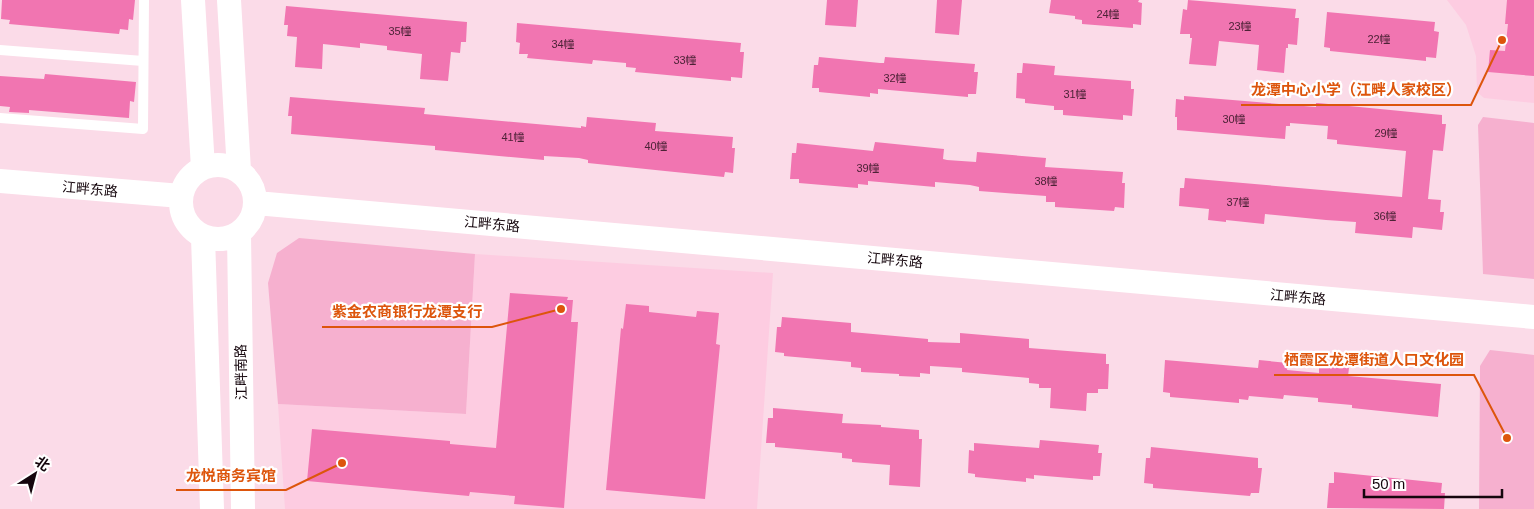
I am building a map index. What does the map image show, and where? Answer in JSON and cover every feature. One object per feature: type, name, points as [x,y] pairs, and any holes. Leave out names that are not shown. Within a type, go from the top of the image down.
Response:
[{"type":"street","points":[[194,0],[203,168]]},
{"type":"street","points":[[229,0],[239,171]]},
{"type":"street","points":[[215,165],[227,166],[239,171],[248,179],[254,190],[256,202],[254,215],[248,226],[239,234],[227,239],[215,240],[203,237],[192,230],[185,220],[181,208],[181,196],[185,184],[192,175],[203,168],[215,165]]},
{"type":"street","name":"江畔东路","points":[[0,181],[181,196]]},
{"type":"street","name":"江畔东路","points":[[256,202],[1534,317]]},
{"type":"street","name":"江畔南路","points":[[239,234],[243,509]]},
{"type":"street","points":[[203,237],[212,509]]},
{"type":"lane","points":[[0,118],[143,129],[144,0]]},
{"type":"lane","points":[[0,50],[143,61]]},
{"type":"shaded area","points":[[1447,0],[1534,0],[1534,103],[1484,98],[1477,92],[1476,56],[1466,25]]},
{"type":"shaded area","points":[[1483,117],[1534,123],[1534,279],[1483,274],[1478,125]]},
{"type":"shaded area","points":[[299,238],[475,254],[466,414],[278,404],[268,283],[277,253]]},
{"type":"shaded area","points":[[475,254],[773,273],[757,509],[285,509],[278,404],[466,414]]},
{"type":"shaded area","points":[[1490,350],[1534,355],[1534,509],[1479,509],[1480,366]]},
{"type":"building","points":[[2,0],[135,0],[133,20],[129,19],[128,30],[120,29],[119,34],[9,24],[10,20],[1,19]]},
{"type":"building","points":[[827,0],[858,0],[856,27],[825,25]]},
{"type":"building","points":[[937,0],[962,0],[959,35],[935,33]]},
{"type":"building","points":[[1051,0],[1139,0],[1138,2],[1142,3],[1141,25],[1133,24],[1133,28],[1082,24],[1082,20],[1075,19],[1075,16],[1049,13]]},
{"type":"building","points":[[1188,0],[1296,9],[1295,18],[1299,18],[1297,45],[1288,44],[1288,48],[1286,48],[1284,73],[1257,70],[1259,45],[1219,41],[1216,66],[1189,64],[1192,38],[1190,38],[1190,34],[1180,34],[1183,9],[1187,10]]},
{"type":"building","points":[[1507,0],[1534,0],[1534,76],[1488,72],[1490,50],[1505,51],[1508,24],[1505,24]]},
{"type":"building","points":[[286,6],[467,22],[466,42],[461,42],[460,53],[451,52],[448,81],[420,79],[422,54],[387,50],[387,46],[360,43],[360,48],[323,44],[322,69],[295,67],[297,37],[287,36],[288,25],[284,25]]},
{"type":"building","points":[[1327,12],[1435,22],[1434,31],[1439,32],[1436,58],[1426,57],[1426,61],[1330,51],[1330,48],[1324,47]]},
{"type":"building","points":[[517,23],[741,43],[740,52],[744,52],[742,78],[731,77],[731,81],[635,72],[636,68],[626,67],[626,63],[593,60],[592,64],[527,58],[528,54],[519,54],[520,43],[516,42]]},
{"type":"building","points":[[819,57],[880,63],[884,63],[885,57],[975,64],[974,72],[978,72],[976,94],[968,94],[968,97],[878,89],[878,94],[870,93],[870,97],[819,92],[819,88],[812,88],[814,65],[818,65]]},
{"type":"building","points":[[1023,63],[1055,66],[1054,75],[1131,81],[1131,89],[1134,89],[1132,116],[1123,115],[1123,120],[1063,115],[1063,110],[1054,110],[1054,106],[1025,103],[1025,99],[1016,98],[1017,73],[1022,73]]},
{"type":"building","points":[[45,74],[136,82],[134,102],[130,101],[129,118],[29,110],[29,113],[9,112],[10,107],[0,106],[0,76],[44,79]]},
{"type":"building","points":[[1184,96],[1316,107],[1316,103],[1318,103],[1442,115],[1442,124],[1446,124],[1443,151],[1433,150],[1428,199],[1441,200],[1440,212],[1444,212],[1442,230],[1413,227],[1412,238],[1355,233],[1356,222],[1265,214],[1264,224],[1226,220],[1226,222],[1208,220],[1209,209],[1179,206],[1180,188],[1184,188],[1185,178],[1402,197],[1406,151],[1337,144],[1337,140],[1327,139],[1328,126],[1290,123],[1290,126],[1286,126],[1285,139],[1177,130],[1177,117],[1175,117],[1176,99],[1184,100]]},
{"type":"building","points":[[290,97],[425,108],[424,114],[581,128],[581,126],[586,127],[587,117],[656,123],[655,131],[733,137],[732,148],[735,148],[733,173],[725,172],[724,177],[588,163],[588,160],[579,158],[544,156],[544,160],[435,150],[435,146],[291,134],[292,116],[288,116]]},
{"type":"building","points":[[875,142],[944,149],[943,159],[947,160],[976,162],[977,152],[1046,158],[1045,167],[1123,172],[1122,183],[1125,183],[1124,208],[1115,207],[1114,211],[1055,207],[1055,202],[1046,202],[1046,196],[979,191],[979,187],[970,185],[935,182],[935,187],[868,181],[868,185],[858,184],[858,188],[799,183],[799,179],[790,179],[792,153],[796,153],[797,143],[873,151]]},
{"type":"building","points":[[510,293],[568,297],[567,300],[573,300],[571,322],[578,322],[564,508],[514,504],[515,496],[470,492],[469,496],[307,481],[312,429],[450,441],[450,444],[496,448]]},
{"type":"building","points":[[626,304],[649,306],[649,312],[696,317],[697,311],[719,313],[716,344],[720,345],[705,499],[606,490],[621,328],[623,329]]},
{"type":"building","points":[[782,317],[851,323],[851,332],[928,339],[928,342],[960,343],[960,333],[1029,339],[1029,348],[1106,354],[1106,364],[1109,364],[1108,389],[1098,389],[1098,393],[1087,393],[1086,411],[1050,408],[1051,388],[1039,388],[1039,384],[1029,383],[1029,378],[962,372],[962,368],[930,366],[930,374],[920,373],[920,377],[899,376],[899,374],[861,372],[861,368],[851,367],[851,362],[784,356],[784,353],[775,352],[777,327],[781,327]]},
{"type":"building","points":[[1165,360],[1258,368],[1259,360],[1288,363],[1287,370],[1319,373],[1319,365],[1349,368],[1348,376],[1441,384],[1438,417],[1352,408],[1352,405],[1318,402],[1318,398],[1284,395],[1283,399],[1249,396],[1248,400],[1239,399],[1239,403],[1170,397],[1170,393],[1163,392]]},
{"type":"building","points":[[773,408],[843,414],[842,423],[881,425],[881,427],[919,430],[919,439],[922,439],[920,487],[889,485],[890,465],[852,462],[852,459],[842,458],[842,453],[775,447],[775,443],[766,443],[768,418],[773,418]]},
{"type":"building","points":[[1040,440],[1099,445],[1098,453],[1102,453],[1100,476],[1093,476],[1093,480],[1034,475],[1034,479],[1026,478],[1026,482],[975,477],[975,474],[968,473],[969,450],[974,451],[974,443],[1039,448]]},
{"type":"building","points":[[1151,447],[1258,458],[1258,468],[1262,468],[1259,493],[1251,493],[1250,496],[1153,488],[1153,484],[1144,483],[1146,458],[1150,458]]},
{"type":"building","points":[[1334,472],[1442,483],[1441,493],[1445,493],[1444,509],[1327,508],[1329,483],[1334,483]]},
{"type":"place","name":"龙潭中心小学（江畔人家校区）","points":[[1502,40]]},
{"type":"place","name":"紫金农商银行龙潭支行","points":[[561,309]]},
{"type":"place","name":"栖霞区龙潭街道人口文化园","points":[[1507,438]]},
{"type":"place","name":"龙悦商务宾馆","points":[[342,463]]}]
